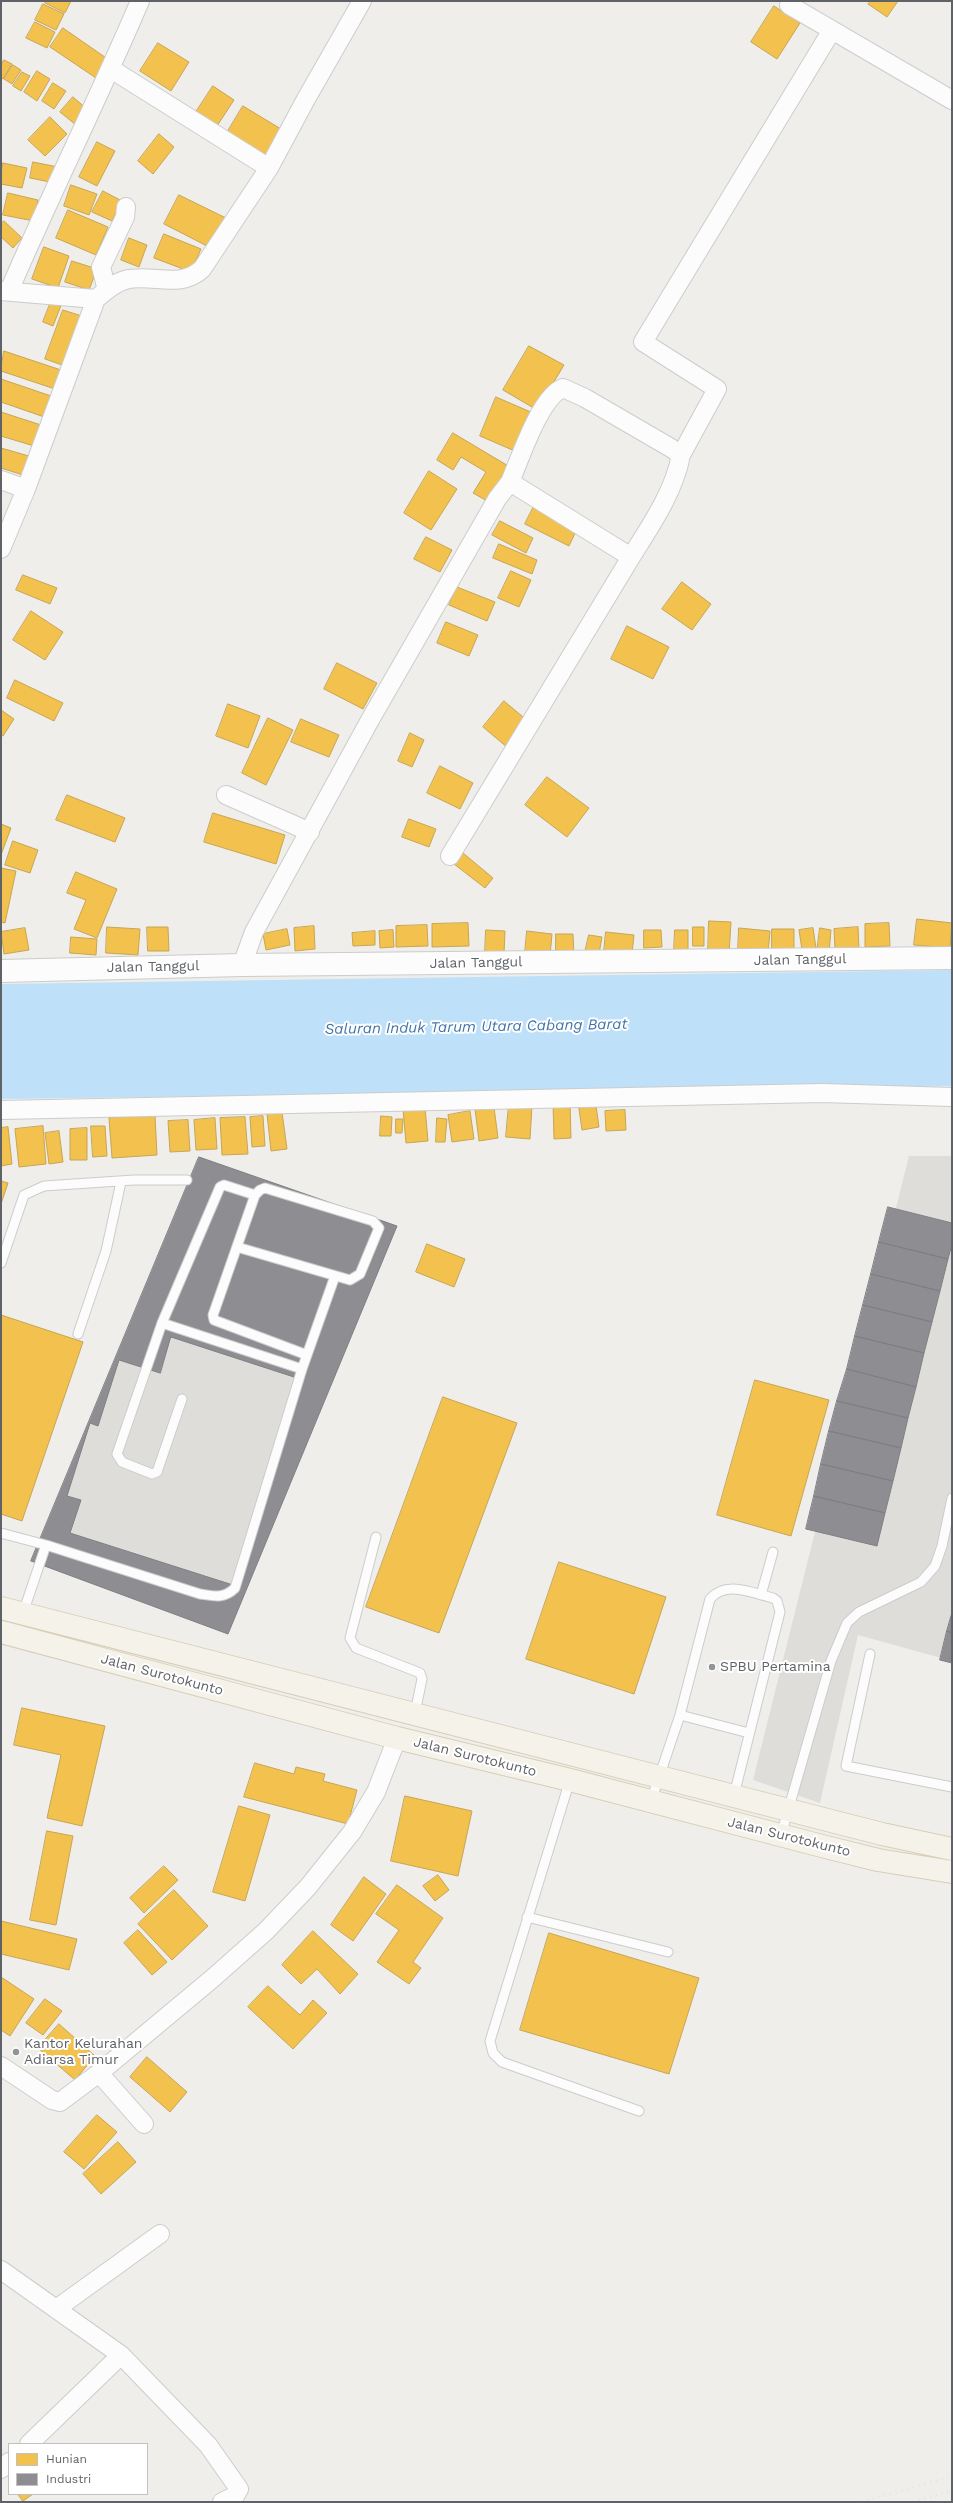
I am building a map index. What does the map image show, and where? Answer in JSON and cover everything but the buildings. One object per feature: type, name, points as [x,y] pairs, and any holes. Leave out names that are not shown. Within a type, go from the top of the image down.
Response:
[{"type":"main road","name":"Jalan Surotokunto","points":[[1,1608],[415,1713],[522,1743],[734,1795],[882,1834],[952,1849]]},
{"type":"main road","name":"Jalan Surotokunto","points":[[1,1632],[397,1738],[570,1780],[781,1836],[878,1860],[952,1872]]},
{"type":"street","points":[[140,1],[110,69],[5,291],[101,295],[123,281],[135,278],[173,280],[190,278],[196,274],[215,252],[269,168],[306,99],[362,1]]},
{"type":"street","points":[[789,5],[952,100]]},
{"type":"street","points":[[450,856],[663,505],[681,454],[718,389],[643,342],[832,30]]},
{"type":"street","points":[[110,69],[269,168]]},
{"type":"street","points":[[1,549],[26,489],[101,295],[101,267],[125,217],[126,207]]},
{"type":"street","points":[[242,965],[254,932],[370,720],[497,499],[510,482],[534,427],[549,398],[555,391],[563,388],[603,407],[681,454]]},
{"type":"street","points":[[1,480],[26,489]]},
{"type":"street","points":[[510,482],[631,557]]},
{"type":"street","points":[[226,796],[310,832]]},
{"type":"street","name":"Jalan Tanggul","points":[[1,971],[242,965],[952,958]]},
{"type":"street","points":[[1,1110],[822,1093],[952,1097]]},
{"type":"street","points":[[1,2066],[52,2100],[60,2102],[99,2073],[266,1931],[308,1887],[352,1832],[376,1792],[397,1738]]},
{"type":"street","points":[[99,2073],[144,2124]]},
{"type":"street","points":[[56,2309],[160,2234]]},
{"type":"street","points":[[1,2270],[121,2356],[208,2445],[238,2486],[238,2493],[222,2502]]},
{"type":"street","points":[[29,2443],[121,2356]]},
{"type":"lane","points":[[1,1263],[24,1196],[44,1186],[187,1180]]},
{"type":"lane","points":[[78,1334],[106,1251],[121,1182]]},
{"type":"lane","points":[[182,1399],[157,1472],[152,1474],[122,1462],[117,1454],[162,1323],[220,1187],[224,1185],[255,1196]]},
{"type":"lane","points":[[237,1247],[350,1280],[360,1274],[379,1228],[375,1222],[265,1188],[260,1190],[255,1196],[237,1247],[213,1315],[214,1320],[307,1355]]},
{"type":"lane","points":[[1,1533],[46,1545],[200,1594],[220,1597],[228,1594],[235,1588],[302,1369],[335,1276]]},
{"type":"lane","points":[[162,1323],[302,1369]]},
{"type":"lane","points":[[781,1836],[832,1661],[847,1623],[859,1612],[921,1582],[935,1566],[942,1546],[952,1498]]},
{"type":"lane","points":[[376,1537],[350,1638],[356,1648],[420,1673],[422,1680],[415,1713]]},
{"type":"lane","points":[[23,1614],[46,1545]]},
{"type":"lane","points":[[761,1595],[772,1552]]},
{"type":"lane","points":[[651,1801],[680,1715],[710,1599],[720,1590],[728,1588],[773,1598],[777,1601],[780,1612],[734,1795]]},
{"type":"lane","points":[[870,1654],[846,1766],[952,1787]]},
{"type":"lane","points":[[680,1715],[749,1734]]},
{"type":"lane","points":[[570,1780],[490,2040],[493,2053],[502,2062],[639,2111]]},
{"type":"lane","points":[[527,1917],[668,1952]]},
{"type":"shaded area","points":[[909,1156],[952,1156],[952,1661],[858,1635],[820,1803],[753,1780]]},
{"type":"shaded area","points":[[199,1157],[397,1226],[228,1634],[31,1561]]},
{"type":"water","name":"Saluran Induk Tarum Utara Cabang Barat","points":[[952,970],[952,1086],[1,1099],[1,984]]},
{"type":"railway","points":[[861,2502],[952,2476]]},
{"type":"railway","points":[[913,2502],[952,2490]]},
{"type":"place","name":"SPBU Pertamina","points":[[712,1667]]},
{"type":"place","name":"Kantor Kelurahan Adiarsa Timur","points":[[16,2052]]}]
